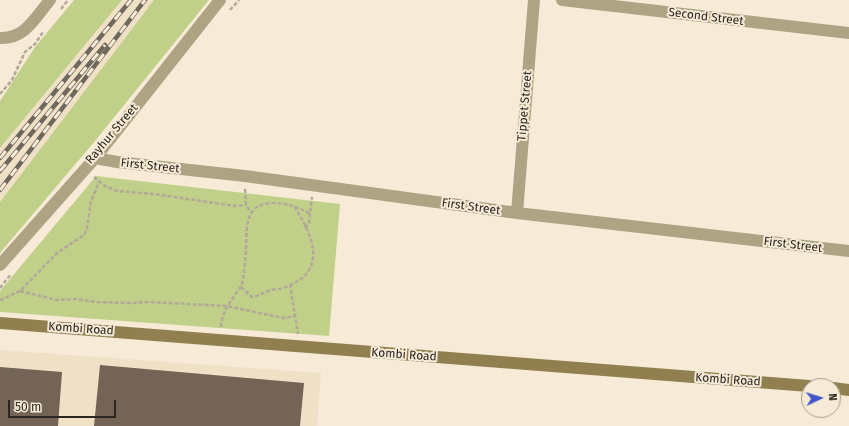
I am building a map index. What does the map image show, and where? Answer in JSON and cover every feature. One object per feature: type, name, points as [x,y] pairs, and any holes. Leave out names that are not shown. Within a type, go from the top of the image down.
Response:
[{"type":"main road","name":"Kombi Road","points":[[0,323],[801,385]]},
{"type":"street","points":[[0,38],[10,38],[22,33],[50,0]]},
{"type":"street","name":"Rayhur Street","points":[[0,265],[85,167],[95,158],[220,0]]},
{"type":"street","name":"Tippet Street","points":[[517,213],[534,0]]},
{"type":"street","name":"Second Street","points":[[562,0],[849,33]]},
{"type":"street","name":"First Street","points":[[95,158],[117,162],[245,176],[517,213],[849,251]]},
{"type":"path","points":[[56,15],[68,0]]},
{"type":"path","points":[[0,94],[12,80],[25,52],[34,44],[45,29]]},
{"type":"path","points":[[24,48],[25,52]]},
{"type":"path","points":[[85,167],[99,182],[117,191],[154,194],[235,206],[246,205]]},
{"type":"path","points":[[245,176],[246,205],[251,212]]},
{"type":"path","points":[[0,300],[20,291],[57,253],[84,235],[87,228],[91,201],[99,182]]},
{"type":"path","points":[[305,228],[309,223],[311,214],[313,185]]},
{"type":"path","points":[[220,340],[222,314],[242,287],[245,270],[246,229],[251,212],[258,206],[267,203],[294,205],[311,214]]},
{"type":"path","points":[[242,287],[252,297],[290,284],[309,271],[315,259],[313,244],[294,205]]},
{"type":"path","points":[[290,284],[296,316],[298,347]]},
{"type":"path","points":[[20,291],[57,300],[76,299],[96,302],[149,302],[228,306],[283,318],[296,316]]},
{"type":"shaded area","points":[[122,0],[154,0],[0,202],[0,148]]},
{"type":"shaded area","points":[[0,350],[321,373],[317,426],[0,426]]},
{"type":"green space","points":[[74,0],[122,0],[0,148],[0,101],[35,47]]},
{"type":"green space","points":[[154,0],[209,0],[95,141],[0,253],[0,202]]},
{"type":"green space","points":[[96,176],[340,204],[329,336],[0,312],[0,291]]},
{"type":"building","points":[[100,365],[304,383],[300,426],[94,426]]},
{"type":"building","points":[[0,367],[62,372],[58,426],[0,426]]},
{"type":"railway","points":[[0,158],[131,0]]},
{"type":"railway","points":[[0,190],[145,0]]},
{"type":"railway","points":[[0,171],[105,45]]}]
